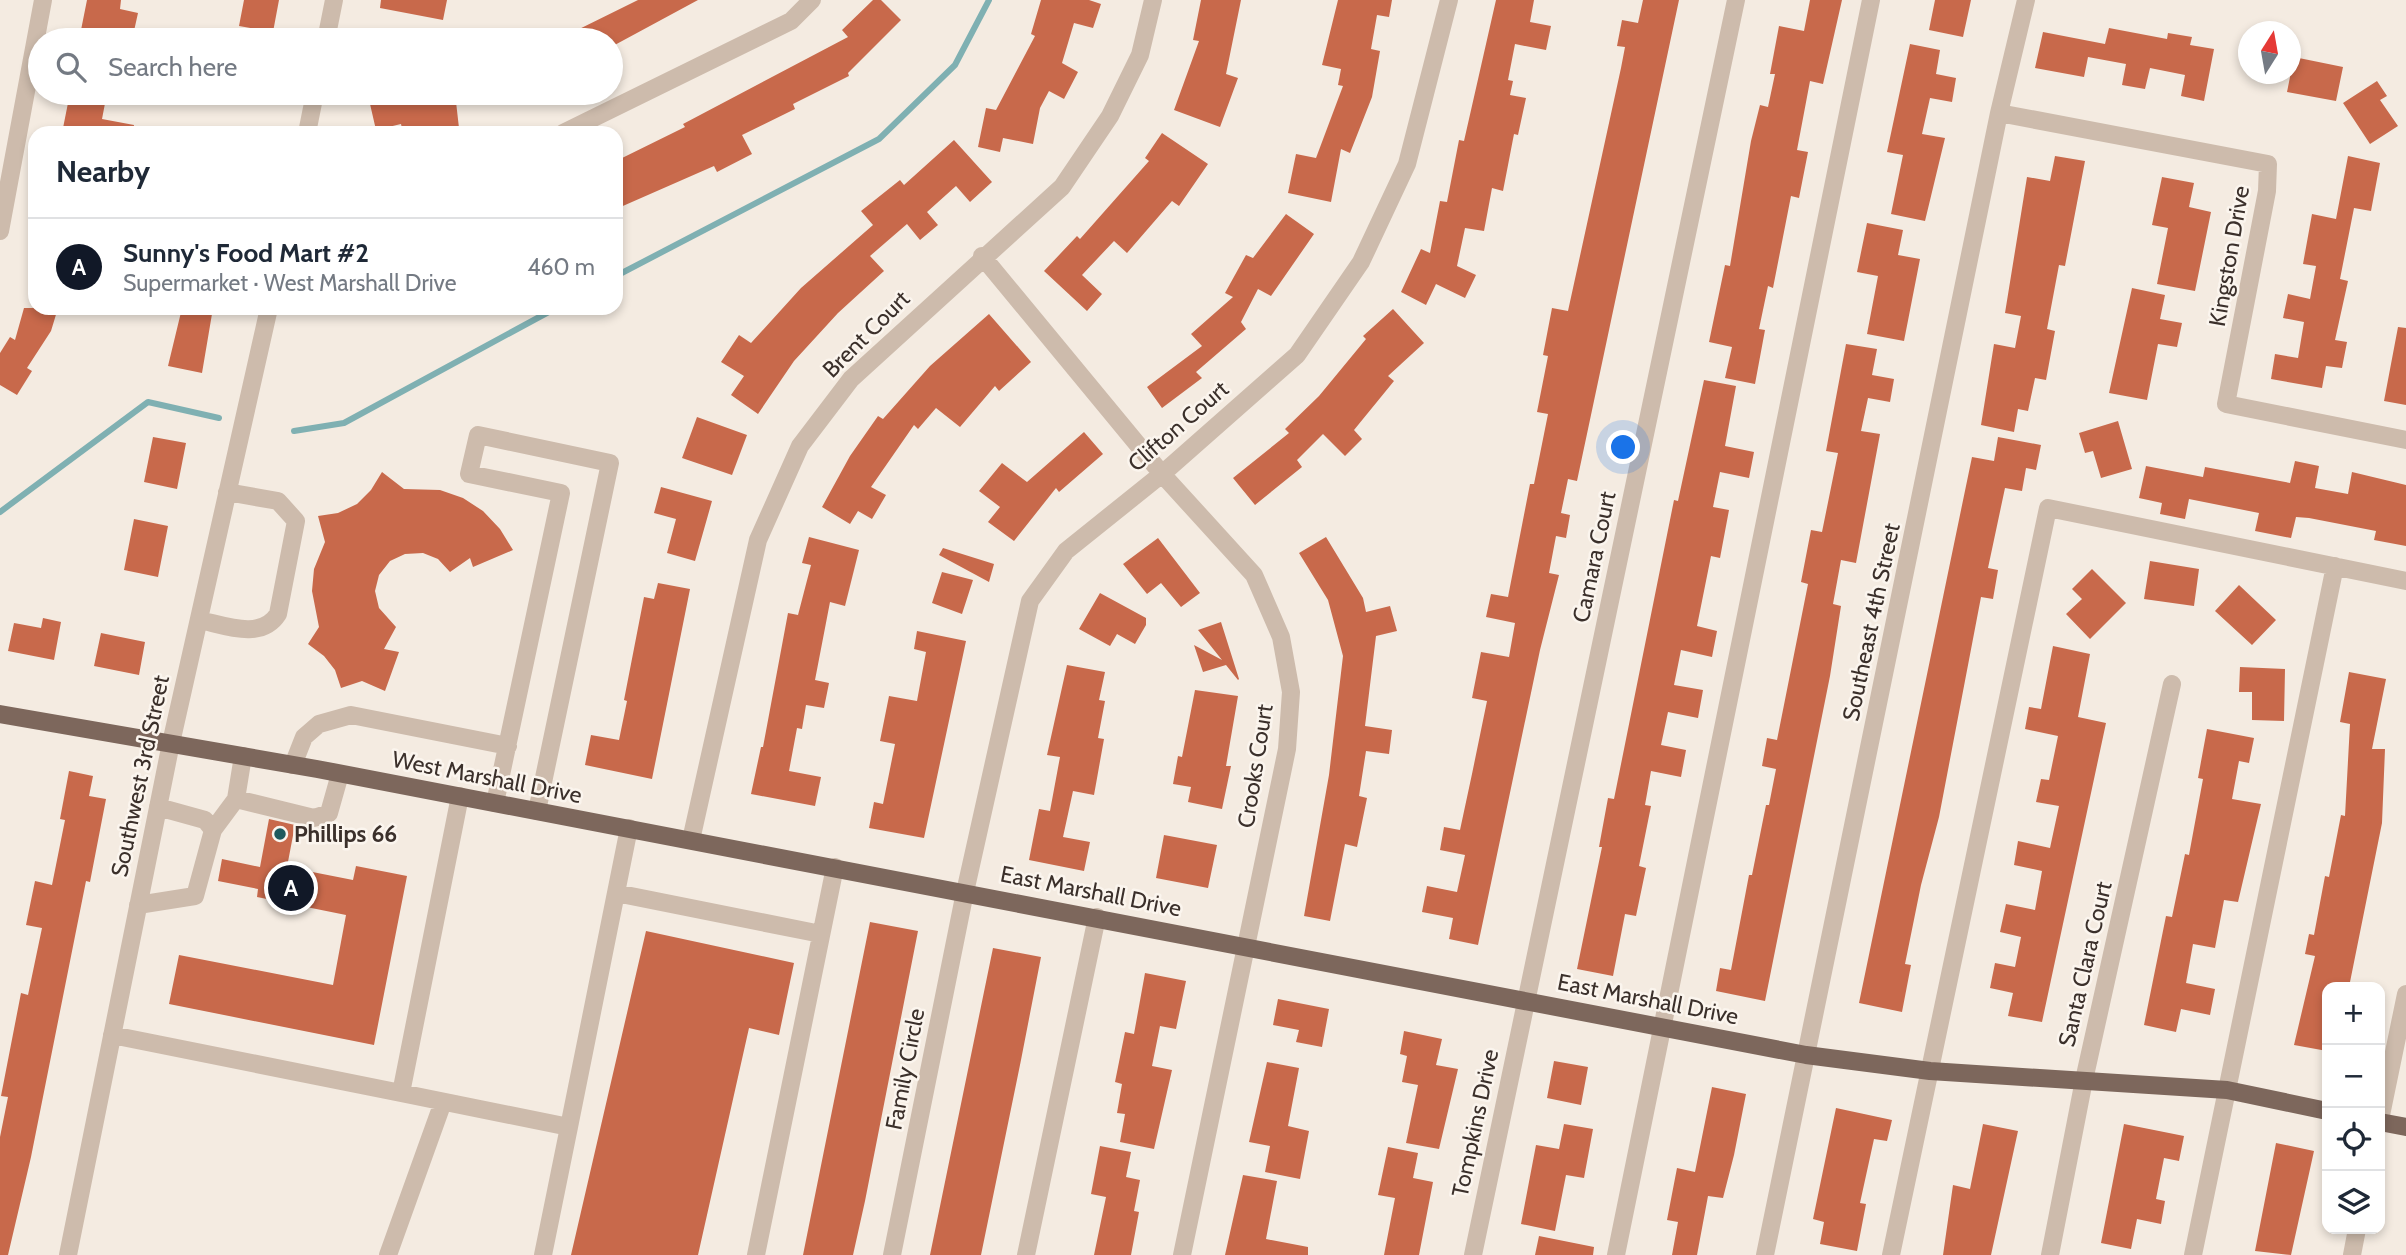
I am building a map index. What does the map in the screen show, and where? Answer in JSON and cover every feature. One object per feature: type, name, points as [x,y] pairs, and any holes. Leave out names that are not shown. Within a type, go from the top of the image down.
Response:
[{"type":"main road","name":"West Marshall Drive","points":[[0,714],[293,765],[965,892]]},
{"type":"main road","name":"East Marshall Drive","points":[[965,892],[1806,1055],[1930,1071],[2227,1090],[2322,1110]]},
{"type":"main road","points":[[2385,1122],[2406,1127]]},
{"type":"street","points":[[38,28],[43,0]]},
{"type":"street","points":[[328,28],[334,0]]},
{"type":"street","points":[[623,104],[791,21],[812,0]]},
{"type":"street","name":"Brent Court","points":[[691,840],[758,540],[800,446],[851,379],[982,256],[1062,187],[1110,116],[1140,55],[1153,0]]},
{"type":"street","name":"Clifton Court","points":[[965,892],[1030,601],[1066,551],[1162,474],[1297,355],[1361,262],[1407,164],[1449,0]]},
{"type":"street","name":"Camara Court","points":[[1526,1000],[1737,0]]},
{"type":"street","points":[[1616,1255],[1665,1028],[1871,0]]},
{"type":"street","name":"Southeast 4th Street","points":[[1765,1255],[1999,113],[2026,0]]},
{"type":"street","points":[[0,231],[28,81]]},
{"type":"street","points":[[308,126],[313,105]]},
{"type":"street","points":[[577,126],[620,105]]},
{"type":"street","name":"Kingston Drive","points":[[1999,113],[2268,164],[2267,191],[2226,404],[2406,440]]},
{"type":"street","name":"Crooks Court","points":[[982,256],[1162,474],[1254,575],[1281,638],[1291,692],[1287,749],[1182,1255]]},
{"type":"street","name":"Southwest 3rd Street","points":[[68,1255],[171,743],[267,315]]},
{"type":"street","points":[[495,803],[561,494],[469,474],[478,435],[610,463],[537,811]]},
{"type":"street","points":[[199,620],[257,630],[271,625],[278,614],[296,521],[278,501],[227,492]]},
{"type":"street","points":[[1891,1255],[2048,508],[2406,581]]},
{"type":"street","points":[[2193,1255],[2335,566]]},
{"type":"street","name":"Santa Clara Court","points":[[2050,1255],[2084,1080],[2172,684]]},
{"type":"street","points":[[293,765],[304,737],[319,724],[351,715],[508,746]]},
{"type":"street","points":[[138,905],[195,895],[213,830],[236,799],[243,756]]},
{"type":"street","points":[[236,799],[314,818],[330,813],[340,774]]},
{"type":"street","points":[[401,1093],[460,796]]},
{"type":"street","points":[[158,807],[205,820],[213,830]]},
{"type":"street","points":[[543,1255],[629,828]]},
{"type":"street","points":[[756,1255],[835,867]]},
{"type":"street","name":"Family Circle","points":[[892,1255],[965,892]]},
{"type":"street","points":[[616,894],[821,934]]},
{"type":"street","points":[[1026,1255],[1097,918]]},
{"type":"street","points":[[2383,1108],[2406,995]]},
{"type":"street","name":"Tompkins Drive","points":[[1473,1255],[1526,1000]]},
{"type":"street","points":[[112,1035],[569,1127]]},
{"type":"street","points":[[388,1255],[443,1102]]},
{"type":"street","points":[[2352,1255],[2356,1234]]},
{"type":"building","points":[[87,0],[121,0],[120,9],[138,13],[135,28],[81,28]]},
{"type":"building","points":[[244,0],[279,0],[274,28],[239,26]]},
{"type":"building","points":[[381,0],[447,0],[443,20],[380,8]]},
{"type":"building","points":[[638,0],[698,0],[623,41],[623,28],[581,28]]},
{"type":"building","points":[[873,0],[881,0],[901,20],[848,73],[849,76],[793,104],[795,109],[742,135],[752,154],[717,172],[714,166],[623,206],[623,158],[685,127],[683,124],[848,37],[842,30]]},
{"type":"building","points":[[1041,0],[1089,0],[1101,4],[1093,28],[1074,23],[1062,63],[1078,72],[1064,99],[1049,91],[1040,108],[1033,144],[1003,138],[1000,152],[978,147],[986,108],[996,110],[1035,36],[1031,34]]},
{"type":"building","points":[[1201,0],[1241,0],[1226,74],[1238,78],[1220,127],[1174,110],[1199,41],[1193,40]]},
{"type":"building","points":[[1338,0],[1392,0],[1389,17],[1377,15],[1371,49],[1380,51],[1372,97],[1350,153],[1341,149],[1331,202],[1288,193],[1296,154],[1316,158],[1343,86],[1338,85],[1341,69],[1322,65]]},
{"type":"building","points":[[1496,0],[1534,0],[1530,22],[1551,26],[1546,50],[1515,44],[1508,80],[1513,81],[1510,95],[1526,98],[1518,135],[1514,134],[1503,191],[1492,188],[1484,231],[1465,228],[1457,266],[1476,275],[1465,298],[1436,284],[1426,305],[1401,292],[1421,249],[1430,253],[1440,201],[1447,202],[1459,140],[1464,141]]},
{"type":"building","points":[[1643,0],[1679,0],[1577,481],[1568,479],[1561,513],[1570,515],[1566,538],[1556,536],[1549,573],[1559,575],[1540,650],[1478,945],[1449,939],[1453,918],[1422,912],[1427,886],[1457,892],[1465,855],[1440,850],[1444,827],[1460,830],[1472,774],[1487,701],[1472,698],[1481,652],[1509,657],[1515,623],[1486,617],[1491,594],[1508,597],[1530,484],[1534,484],[1548,414],[1537,412],[1548,356],[1543,355],[1552,308],[1568,311],[1625,47],[1617,46],[1622,20],[1638,23]]},
{"type":"building","points":[[1810,0],[1842,0],[1823,84],[1810,81],[1797,150],[1808,152],[1799,198],[1791,196],[1773,288],[1768,286],[1759,329],[1765,330],[1755,384],[1725,378],[1732,347],[1709,342],[1725,265],[1730,266],[1751,141],[1760,105],[1768,107],[1775,74],[1770,74],[1779,26],[1804,31]]},
{"type":"building","points":[[1935,0],[1971,0],[1963,37],[1929,30]]},
{"type":"building","points":[[2109,28],[2167,39],[2168,33],[2192,37],[2190,45],[2214,49],[2204,101],[2181,96],[2185,75],[2150,68],[2145,89],[2122,85],[2126,64],[2088,57],[2084,77],[2035,68],[2043,32],[2105,44]]},
{"type":"building","points":[[1910,44],[1940,50],[1936,74],[1956,78],[1952,102],[1930,98],[1922,134],[1945,138],[1925,221],[1891,214],[1903,155],[1887,152]]},
{"type":"building","points":[[2301,58],[2343,67],[2336,101],[2287,92],[2289,84],[2301,84]]},
{"type":"building","points":[[2377,81],[2387,96],[2380,100],[2398,126],[2370,144],[2343,103]]},
{"type":"building","points":[[68,105],[105,105],[102,119],[134,125],[134,126],[63,126]]},
{"type":"building","points":[[370,105],[456,105],[459,126],[375,126]]},
{"type":"building","points":[[1162,133],[1208,164],[1179,206],[1172,201],[1127,253],[1114,241],[1082,275],[1102,294],[1087,311],[1044,271],[1077,236],[1080,239],[1149,161],[1145,158]]},
{"type":"building","points":[[954,140],[992,182],[970,202],[956,186],[927,212],[938,225],[920,240],[907,224],[870,256],[884,271],[838,313],[794,361],[758,414],[731,395],[744,376],[721,362],[739,335],[751,343],[801,288],[873,225],[861,211],[900,180],[904,185]]},
{"type":"building","points":[[2055,156],[2085,161],[2065,266],[2059,265],[2047,329],[2055,331],[2046,380],[2035,378],[2028,411],[2018,409],[2014,432],[1981,425],[1994,344],[2015,348],[2021,316],[2005,313],[2027,177],[2050,181]]},
{"type":"building","points":[[2348,156],[2380,163],[2371,211],[2354,208],[2340,279],[2348,281],[2335,340],[2347,342],[2342,368],[2326,366],[2322,388],[2271,379],[2275,354],[2298,358],[2304,322],[2283,318],[2288,294],[2310,299],[2316,266],[2303,264],[2312,214],[2336,219]]},
{"type":"building","points":[[2162,177],[2194,183],[2189,207],[2211,212],[2195,291],[2157,284],[2168,228],[2152,225]]},
{"type":"building","points":[[1286,214],[1314,234],[1271,296],[1258,289],[1241,322],[1246,329],[1196,372],[1202,378],[1162,408],[1147,387],[1202,346],[1191,334],[1233,297],[1225,293],[1246,255],[1253,258]]},
{"type":"building","points":[[1867,223],[1903,230],[1898,255],[1920,259],[1904,341],[1867,334],[1878,276],[1857,272]]},
{"type":"building","points":[[2132,288],[2165,295],[2160,319],[2182,323],[2177,347],[2158,344],[2147,400],[2109,393]]},
{"type":"building","points":[[24,308],[28,308],[28,315],[56,315],[51,331],[27,368],[32,371],[17,395],[0,385],[0,353],[10,337],[15,340]]},
{"type":"building","points":[[1393,309],[1424,343],[1388,376],[1394,381],[1354,430],[1362,439],[1345,456],[1323,434],[1297,460],[1302,467],[1255,505],[1233,478],[1289,433],[1285,429],[1319,396],[1366,339],[1363,336]]},
{"type":"building","points":[[989,314],[1031,362],[999,391],[995,386],[960,427],[936,408],[918,429],[914,425],[871,487],[886,495],[872,519],[858,511],[850,524],[822,507],[850,456],[878,416],[883,419],[930,366]]},
{"type":"building","points":[[180,315],[212,315],[202,373],[168,366]]},
{"type":"building","points":[[2398,327],[2406,328],[2406,405],[2384,401]]},
{"type":"building","points":[[1846,344],[1877,349],[1872,375],[1894,379],[1890,402],[1868,398],[1861,431],[1880,434],[1856,563],[1841,560],[1833,604],[1841,606],[1830,676],[1765,1001],[1716,991],[1720,968],[1731,970],[1749,875],[1752,875],[1766,805],[1769,805],[1776,769],[1762,766],[1767,738],[1777,740],[1808,584],[1801,582],[1811,530],[1822,532],[1838,453],[1826,451]]},
{"type":"building","points":[[1704,380],[1736,386],[1725,446],[1754,452],[1749,478],[1720,472],[1713,507],[1729,510],[1720,558],[1711,556],[1697,626],[1717,631],[1712,657],[1681,650],[1674,685],[1703,690],[1698,718],[1668,712],[1661,745],[1686,750],[1681,777],[1651,771],[1645,805],[1651,806],[1639,866],[1646,868],[1636,916],[1625,914],[1613,976],[1577,969],[1602,847],[1599,847],[1608,798],[1614,799],[1674,500],[1678,501]]},
{"type":"building","points":[[697,417],[747,435],[732,475],[682,458]]},
{"type":"building","points":[[2118,421],[2132,469],[2101,478],[2093,451],[2085,453],[2079,433]]},
{"type":"building","points":[[1084,432],[1103,454],[1059,492],[1056,488],[1014,541],[988,522],[1000,507],[979,491],[1002,463],[1027,482]]},
{"type":"building","points":[[153,437],[186,443],[177,489],[144,482]]},
{"type":"building","points":[[1998,437],[2041,445],[2036,470],[2026,468],[2022,491],[2005,488],[1988,568],[1998,570],[1993,599],[1981,597],[1939,817],[1921,885],[1905,964],[1911,965],[1902,1012],[1859,1003],[1972,457],[1994,461]]},
{"type":"building","points":[[2295,461],[2319,466],[2315,488],[2348,494],[2352,472],[2406,485],[2406,546],[2374,540],[2376,531],[2309,518],[2296,517],[2291,538],[2255,531],[2259,513],[2189,499],[2185,519],[2160,514],[2162,503],[2139,498],[2146,466],[2203,477],[2205,467],[2290,483]]},
{"type":"building","points":[[382,472],[404,489],[440,490],[463,498],[483,511],[500,529],[513,550],[473,567],[470,558],[450,572],[438,559],[423,553],[405,554],[390,561],[379,575],[375,591],[379,608],[396,627],[384,649],[399,652],[385,691],[362,681],[341,688],[335,670],[324,656],[308,644],[319,627],[312,591],[314,569],[325,542],[318,516],[338,513],[357,504],[371,490]]},
{"type":"building","points":[[661,487],[712,501],[695,561],[667,553],[676,519],[654,513]]},
{"type":"building","points":[[134,519],[168,526],[158,577],[124,570]]},
{"type":"building","points":[[809,537],[859,550],[845,606],[830,602],[815,680],[829,683],[824,708],[806,705],[802,729],[797,728],[789,771],[821,777],[815,806],[751,794],[763,747],[788,613],[798,615],[811,565],[802,563]]},
{"type":"building","points":[[1326,537],[1363,598],[1366,612],[1390,606],[1397,631],[1376,636],[1365,726],[1392,730],[1389,754],[1366,751],[1359,796],[1367,798],[1357,847],[1345,844],[1330,921],[1304,916],[1329,775],[1343,656],[1328,600],[1299,553]]},
{"type":"building","points":[[1158,538],[1200,593],[1181,607],[1161,583],[1147,594],[1123,564]]},
{"type":"building","points":[[943,548],[994,564],[989,582],[939,555]]},
{"type":"building","points":[[2150,561],[2199,569],[2194,606],[2144,599]]},
{"type":"building","points":[[2092,569],[2126,603],[2090,639],[2066,614],[2082,599],[2072,589]]},
{"type":"building","points":[[942,572],[973,580],[962,614],[932,603]]},
{"type":"building","points":[[658,583],[690,589],[652,779],[585,765],[591,735],[619,740],[644,597],[654,599]]},
{"type":"building","points":[[2239,585],[2276,620],[2252,645],[2215,611]]},
{"type":"building","points":[[1100,593],[1146,618],[1146,625],[1135,644],[1117,634],[1110,646],[1079,629]]},
{"type":"building","points":[[43,618],[61,622],[54,660],[8,651],[14,623],[41,628]]},
{"type":"building","points":[[1221,622],[1238,680],[1226,665],[1203,672],[1194,645],[1222,660],[1198,630]]},
{"type":"building","points":[[917,631],[966,641],[924,838],[869,828],[874,802],[883,804],[895,744],[880,741],[889,696],[917,701],[926,652],[914,649]]},
{"type":"building","points":[[101,633],[145,642],[139,675],[94,666]]},
{"type":"building","points":[[2053,646],[2090,654],[2078,717],[2106,723],[2042,1022],[2008,1016],[2013,993],[1990,988],[1995,963],[2015,967],[2021,937],[2000,932],[2006,904],[2035,910],[2042,871],[2014,865],[2018,841],[2050,848],[2059,806],[2036,802],[2041,779],[2049,780],[2058,736],[2025,729],[2029,707],[2041,709]]},
{"type":"building","points":[[1067,665],[1105,672],[1099,700],[1105,701],[1098,738],[1104,739],[1094,795],[1073,791],[1063,837],[1090,842],[1084,871],[1029,860],[1039,809],[1050,811],[1060,757],[1047,755]]},
{"type":"building","points":[[2240,667],[2285,669],[2284,721],[2252,720],[2252,692],[2239,692]]},
{"type":"building","points":[[2349,672],[2386,679],[2372,749],[2385,749],[2382,823],[2350,982],[2322,982],[2322,1050],[2294,1045],[2315,956],[2305,954],[2309,934],[2314,935],[2325,876],[2329,877],[2341,815],[2345,816],[2350,724],[2340,722]]},
{"type":"building","points":[[1195,690],[1238,696],[1226,766],[1231,766],[1222,809],[1188,802],[1191,787],[1173,784],[1178,756],[1182,757]]},
{"type":"building","points":[[2207,729],[2254,738],[2249,763],[2239,761],[2232,799],[2261,804],[2238,902],[2224,900],[2215,948],[2193,944],[2186,983],[2215,989],[2210,1015],[2181,1009],[2176,1032],[2144,1025],[2166,916],[2172,917],[2185,854],[2189,855],[2203,779],[2198,778]]},
{"type":"building","points":[[69,771],[93,776],[89,796],[106,799],[90,882],[86,881],[31,1157],[8,1255],[0,1255],[0,1137],[8,1097],[1,1096],[21,993],[28,995],[42,928],[26,925],[35,881],[52,885],[65,820],[60,819]]},
{"type":"building","points":[[269,819],[295,825],[287,867],[353,880],[356,866],[407,876],[374,1045],[169,1004],[179,955],[333,985],[346,915],[257,897],[258,889],[218,881],[222,859],[260,867]]},
{"type":"building","points":[[1164,835],[1217,845],[1208,888],[1156,878]]},
{"type":"building","points":[[870,922],[918,931],[865,1201],[853,1255],[803,1255]]},
{"type":"building","points":[[646,931],[794,963],[779,1035],[749,1028],[698,1255],[571,1255]]},
{"type":"building","points":[[993,948],[1041,957],[981,1255],[930,1255]]},
{"type":"building","points":[[1145,973],[1186,981],[1176,1029],[1160,1026],[1152,1066],[1172,1070],[1154,1149],[1120,1142],[1125,1114],[1117,1113],[1122,1084],[1115,1082],[1125,1032],[1134,1034]]},
{"type":"building","points":[[1278,999],[1329,1009],[1322,1047],[1296,1042],[1299,1030],[1273,1025]]},
{"type":"building","points":[[1404,1031],[1442,1039],[1436,1065],[1458,1069],[1439,1149],[1406,1143],[1418,1085],[1402,1082],[1407,1056],[1400,1054]]},
{"type":"building","points":[[1554,1061],[1588,1067],[1581,1105],[1547,1098]]},
{"type":"building","points":[[1267,1062],[1299,1068],[1288,1126],[1309,1131],[1300,1179],[1265,1172],[1270,1146],[1249,1142]]},
{"type":"building","points":[[1712,1087],[1746,1094],[1734,1155],[1723,1198],[1708,1196],[1697,1255],[1672,1255],[1678,1222],[1667,1220],[1677,1168],[1695,1172]]},
{"type":"building","points":[[1836,1108],[1892,1120],[1887,1141],[1874,1139],[1860,1203],[1866,1204],[1857,1251],[1820,1244],[1824,1222],[1813,1219]]},
{"type":"building","points":[[1564,1124],[1593,1129],[1584,1178],[1566,1175],[1555,1231],[1521,1224],[1536,1145],[1559,1149]]},
{"type":"building","points":[[1983,1124],[2018,1131],[1991,1255],[1943,1255],[1953,1185],[1970,1189]]},
{"type":"building","points":[[2124,1124],[2184,1136],[2179,1161],[2164,1158],[2156,1199],[2165,1201],[2161,1224],[2137,1219],[2131,1249],[2101,1243]]},
{"type":"building","points":[[2276,1143],[2314,1151],[2291,1255],[2255,1251]]},
{"type":"building","points":[[1100,1146],[1131,1152],[1126,1177],[1140,1180],[1134,1211],[1139,1212],[1131,1255],[1094,1255],[1106,1197],[1091,1194]]},
{"type":"building","points":[[1388,1147],[1418,1153],[1413,1178],[1433,1182],[1419,1255],[1384,1255],[1395,1198],[1378,1195]]},
{"type":"building","points":[[1243,1175],[1277,1181],[1266,1239],[1308,1247],[1308,1255],[1225,1255]]},
{"type":"building","points":[[1539,1236],[1594,1247],[1593,1255],[1535,1255]]},
{"type":"waterway","points":[[623,272],[879,139],[955,65],[989,0]]},
{"type":"waterway","points":[[294,431],[344,423],[543,315]]},
{"type":"waterway","points":[[0,512],[148,402],[219,418]]},
{"type":"place","name":"Phillips 66","points":[[280,834]]},
{"type":"place","name":"Sunny's Food Mart #2","points":[[291,888]]}]
